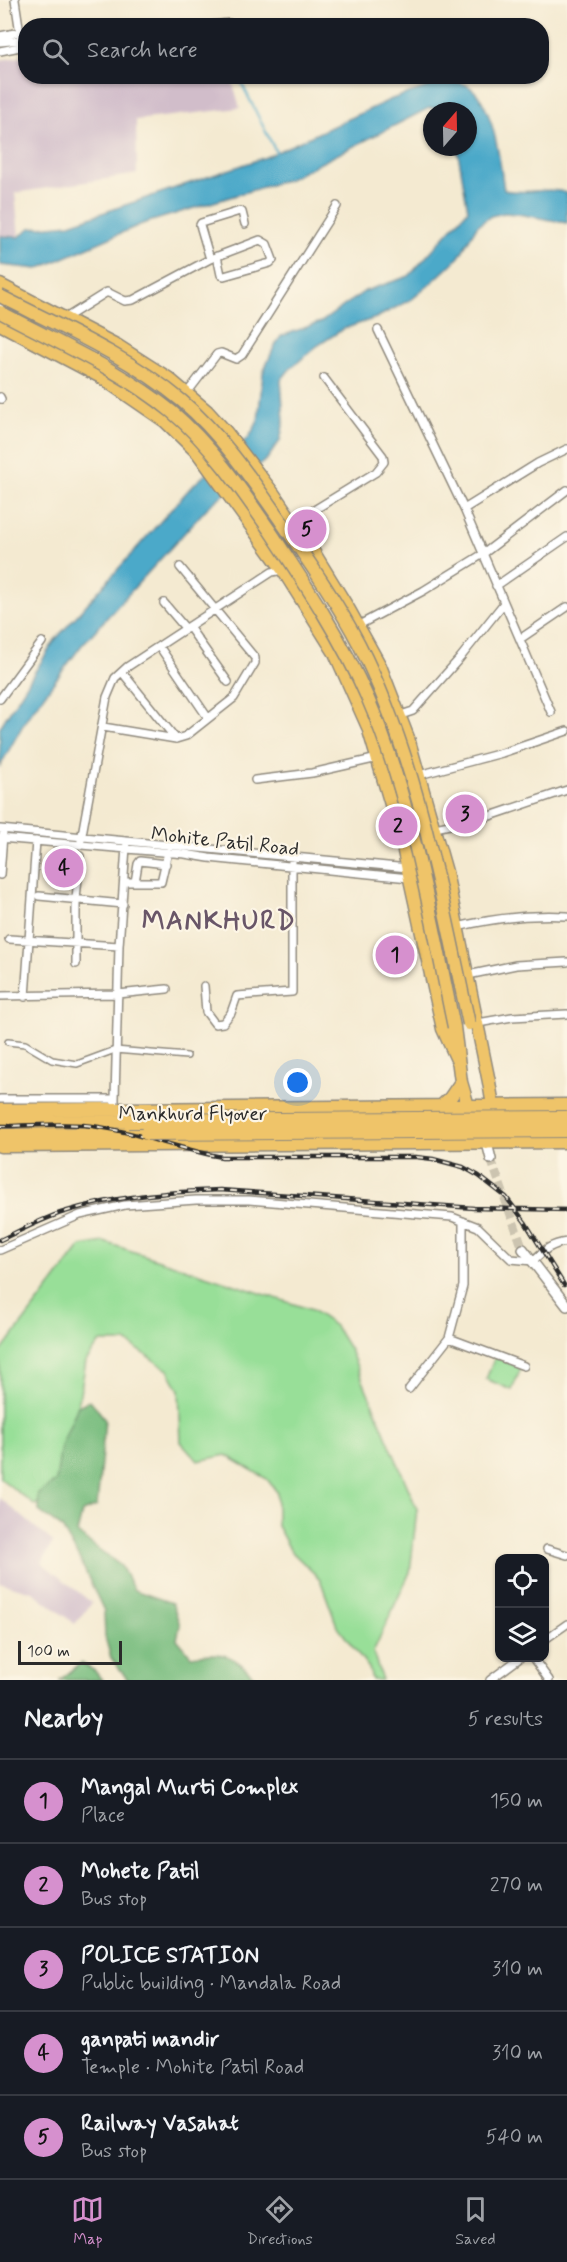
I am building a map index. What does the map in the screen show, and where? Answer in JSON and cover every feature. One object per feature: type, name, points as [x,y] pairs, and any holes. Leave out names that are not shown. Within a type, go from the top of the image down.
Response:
[{"type":"highway","points":[[0,285],[118,346],[187,393],[226,432],[273,493],[314,553],[359,625],[380,666],[401,716],[445,868],[468,975],[473,1023]]},
{"type":"highway","points":[[0,296],[113,355],[181,400],[219,438],[265,498],[306,557],[358,642],[400,740],[426,831],[484,1059],[492,1106],[487,1143]]},
{"type":"highway","points":[[0,312],[106,368],[172,412],[207,447],[253,507],[293,565],[345,648],[378,723],[412,835],[454,1027],[461,1082],[467,1106],[487,1143]]},
{"type":"highway","points":[[1,327],[101,377],[156,414],[198,453],[283,570],[335,653],[361,711],[378,758],[401,838],[443,1029],[459,1064]]},
{"type":"highway","points":[[101,377],[118,346]]},
{"type":"highway","points":[[440,1107],[450,1098],[461,1082]]},
{"type":"highway","points":[[0,1110],[567,1106]]},
{"type":"highway","points":[[0,1122],[93,1121],[122,1110]]},
{"type":"highway","name":"Mankhurd Flyover","points":[[122,1110],[567,1118]]},
{"type":"highway","name":"Mankhurd Flyover","points":[[0,1135],[567,1130]]},
{"type":"highway","points":[[0,1146],[567,1142]]},
{"type":"street","points":[[15,0],[19,18]]},
{"type":"street","points":[[0,36],[18,39]]},
{"type":"street","points":[[0,42],[18,40]]},
{"type":"street","points":[[0,51],[18,47]]},
{"type":"street","points":[[187,393],[217,354],[221,353],[236,359],[242,355],[336,206]]},
{"type":"street","points":[[64,319],[107,292],[125,301],[133,300],[213,258],[260,240],[267,244],[273,260],[270,263],[221,275],[213,258],[200,225],[240,211],[245,224]]},
{"type":"street","points":[[378,330],[464,509],[551,712]]},
{"type":"street","points":[[293,523],[376,472],[384,462],[383,456],[324,378]]},
{"type":"street","points":[[464,509],[538,463],[567,449]]},
{"type":"street","points":[[359,625],[430,587],[567,490]]},
{"type":"street","points":[[496,586],[567,537]]},
{"type":"street","points":[[80,845],[107,697],[115,678],[159,646],[272,572],[283,570],[314,553]]},
{"type":"street","points":[[103,727],[176,739],[186,736],[234,698],[255,663],[255,658],[180,567]]},
{"type":"street","points":[[164,603],[187,628],[228,682]]},
{"type":"street","points":[[401,716],[412,711],[460,658],[504,603]]},
{"type":"street","points":[[519,639],[567,607]]},
{"type":"street","points":[[0,699],[42,642]]},
{"type":"street","points":[[159,646],[208,718]]},
{"type":"street","points":[[122,672],[176,739]]},
{"type":"street","points":[[419,775],[502,753],[567,731]]},
{"type":"street","points":[[255,780],[312,773],[378,758]]},
{"type":"street","points":[[435,828],[487,817],[567,790]]},
{"type":"street","points":[[0,874],[2,829],[82,836],[126,845],[293,856],[408,873]]},
{"type":"street","name":"Mohite Patil Road","points":[[1,838],[80,845],[126,845],[168,852],[179,849],[246,861],[292,866],[408,873],[445,868]]},
{"type":"street","points":[[25,997],[36,841]]},
{"type":"street","points":[[0,1099],[122,1110],[115,1050],[126,845]]},
{"type":"street","points":[[124,882],[162,882],[168,852]]},
{"type":"street","points":[[246,861],[247,852]]},
{"type":"street","points":[[76,964],[76,899],[80,856]]},
{"type":"street","points":[[204,986],[206,1012],[215,1024],[223,1023],[231,1013],[237,996],[292,992],[293,856]]},
{"type":"street","points":[[135,882],[138,864],[141,861],[166,864]]},
{"type":"street","points":[[39,896],[123,904]]},
{"type":"street","points":[[457,927],[497,918],[534,915],[567,916]]},
{"type":"street","points":[[9,939],[119,946]]},
{"type":"street","points":[[468,975],[516,965],[567,962]]},
{"type":"street","points":[[0,996],[118,994],[167,989]]},
{"type":"street","points":[[473,1023],[512,1017],[567,1014]]},
{"type":"street","points":[[9,1042],[26,1044],[52,1060],[77,1064],[115,1050],[187,1056]]},
{"type":"street","points":[[487,1143],[491,1159]]},
{"type":"street","points":[[0,1250],[80,1215],[125,1205],[196,1200],[249,1200],[452,1217],[478,1227],[512,1259],[533,1262]]},
{"type":"street","points":[[409,1389],[449,1338],[464,1286],[464,1221]]},
{"type":"street","points":[[533,1262],[545,1249],[554,1244],[567,1242]]},
{"type":"street","points":[[523,1249],[567,1306]]},
{"type":"street","points":[[449,1338],[524,1366]]},
{"type":"street","points":[[547,1549],[567,1555]]},
{"type":"street","points":[[549,1637],[567,1624]]},
{"type":"street","points":[[490,1680],[515,1662]]},
{"type":"street","points":[[536,1662],[549,1680]]},
{"type":"shaded area","points":[[18,57],[18,84],[233,84],[240,108],[136,120],[137,174],[15,193],[19,237],[0,236],[0,60]]},
{"type":"shaded area","points":[[0,1498],[53,1542],[42,1563],[92,1603],[75,1624],[33,1592],[0,1583]]},
{"type":"green space","points":[[104,1242],[312,1310],[335,1326],[350,1350],[417,1509],[410,1572],[373,1652],[382,1680],[372,1680],[369,1668],[337,1626],[320,1579],[291,1551],[277,1526],[277,1492],[267,1479],[226,1455],[198,1461],[181,1442],[179,1390],[168,1370],[127,1342],[100,1342],[86,1361],[67,1464],[48,1500],[34,1505],[0,1478],[0,1353],[81,1246]]},
{"type":"green space","points":[[495,1357],[521,1368],[512,1390],[486,1379]]},
{"type":"green space","points":[[90,1400],[105,1419],[97,1506],[82,1512],[77,1533],[121,1566],[134,1590],[172,1603],[180,1625],[177,1639],[191,1656],[213,1654],[228,1656],[257,1680],[128,1680],[111,1658],[105,1637],[104,1611],[80,1560],[62,1528],[39,1511],[38,1494],[56,1481],[61,1446],[78,1406]]},
{"type":"green space","points":[[81,1663],[95,1671],[102,1680],[60,1680]]},
{"type":"water","points":[[435,84],[463,84],[472,89],[481,99],[488,113],[497,146],[504,190],[520,192],[552,190],[567,193],[567,223],[518,214],[504,213],[491,216],[477,226],[459,257],[412,299],[376,318],[343,329],[317,346],[290,369],[281,380],[284,421],[280,441],[267,459],[208,507],[82,645],[27,718],[0,766],[0,727],[55,640],[191,487],[249,437],[258,421],[263,373],[281,336],[321,322],[365,291],[409,276],[468,210],[459,156],[477,156],[477,102],[423,102],[423,111],[289,179],[142,224],[38,269],[0,265],[0,236],[19,237],[30,228],[70,224],[266,157],[392,99]]},
{"type":"waterway","points":[[242,84],[277,154]]},
{"type":"tunnel","points":[[491,1159],[523,1249]]},
{"type":"railway","points":[[0,1126],[62,1124],[101,1127],[222,1157],[416,1157],[463,1167],[506,1197],[525,1222],[564,1285]]},
{"type":"railway","points":[[0,1240],[64,1212],[102,1202],[200,1191],[220,1190],[474,1208],[567,1210]]},
{"type":"place","name":"Railway Vasahat","points":[[307,529]]},
{"type":"place","name":"POLICE STATION","points":[[465,814]]},
{"type":"place","name":"Mohete Patil","points":[[398,826]]},
{"type":"place","name":"ganpati mandir","points":[[64,868]]},
{"type":"place","name":"Mangal Murti Complex","points":[[395,955]]},
{"type":"district","name":"MANKHURD","points":[[219,922]]}]
